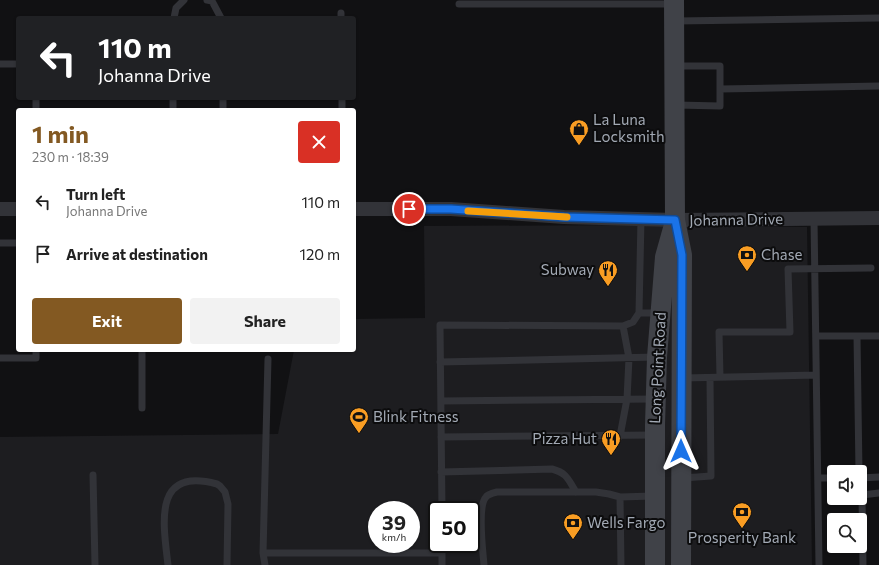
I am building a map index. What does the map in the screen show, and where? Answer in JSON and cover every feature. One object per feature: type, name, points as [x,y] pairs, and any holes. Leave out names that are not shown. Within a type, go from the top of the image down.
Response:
[{"type":"main road","name":"Long Point Road","points":[[674,8],[675,220],[682,255],[681,565]]},
{"type":"main road","name":"Long Point Road","points":[[655,565],[655,435],[658,357],[665,257],[675,220]]},
{"type":"street","points":[[0,209],[16,209]]},
{"type":"street","name":"Johanna Drive","points":[[356,209],[451,209],[564,217],[675,220],[879,218]]},
{"type":"lane","points":[[174,16],[176,8],[184,0]]},
{"type":"lane","points":[[207,0],[212,1],[220,16]]},
{"type":"lane","points":[[459,4],[674,8],[879,18]]},
{"type":"lane","points":[[0,64],[16,64]]},
{"type":"lane","points":[[674,66],[720,66],[720,106],[674,105]]},
{"type":"lane","points":[[720,89],[879,86]]},
{"type":"lane","points":[[814,218],[819,565]]},
{"type":"lane","points":[[442,501],[440,325],[623,326],[633,322],[639,313],[641,219]]},
{"type":"lane","points":[[0,243],[16,243]]},
{"type":"lane","points":[[720,377],[719,332],[790,332],[788,269],[871,268]]},
{"type":"lane","points":[[639,313],[661,314]]},
{"type":"lane","points":[[620,436],[627,399],[629,358],[623,326]]},
{"type":"lane","points":[[816,336],[879,336]]},
{"type":"lane","points":[[857,336],[859,465]]},
{"type":"lane","points":[[0,358],[36,358],[36,352]]},
{"type":"lane","points":[[142,352],[142,408]]},
{"type":"lane","points":[[440,362],[658,357]]},
{"type":"lane","points":[[265,565],[263,553],[268,359]]},
{"type":"lane","points":[[681,378],[816,376]]},
{"type":"lane","points":[[681,478],[711,476],[710,378]]},
{"type":"lane","points":[[441,401],[656,399]]},
{"type":"lane","points":[[441,437],[655,435]]},
{"type":"lane","points":[[441,472],[552,469],[562,472],[576,492]]},
{"type":"lane","points":[[93,475],[95,565]]},
{"type":"lane","points":[[867,478],[879,477]]},
{"type":"lane","points":[[818,478],[827,478]]},
{"type":"lane","points":[[168,565],[164,521],[167,503],[171,493],[177,486],[181,483],[195,480],[217,484],[225,492],[228,504],[227,565]]},
{"type":"lane","points":[[484,565],[481,506],[485,498],[492,493],[596,492],[620,497],[655,496]]},
{"type":"lane","points":[[863,565],[862,495],[879,493]]},
{"type":"lane","points":[[620,497],[621,565]]},
{"type":"lane","points":[[263,553],[428,553]]},
{"type":"lane","points":[[442,553],[442,565]]},
{"type":"shaded area","points":[[652,225],[807,227],[812,565],[0,565],[0,437],[278,434],[294,352],[356,352],[356,319],[425,318],[424,226]]},
{"type":"slow traffic","points":[[468,211],[567,217]]},
{"type":"place","name":"La Luna Locksmith","points":[[579,146]]},
{"type":"place","name":"Chase","points":[[747,272]]},
{"type":"place","name":"Subway","points":[[608,287]]},
{"type":"place","name":"Blink Fitness","points":[[359,434]]},
{"type":"place","name":"Pizza Hut","points":[[611,456]]},
{"type":"place","name":"Prosperity Bank","points":[[742,529]]},
{"type":"place","name":"Wells Fargo","points":[[573,540]]},
{"type":"route","points":[[409,209],[451,209],[564,217],[675,220],[682,255],[681,451]]}]
